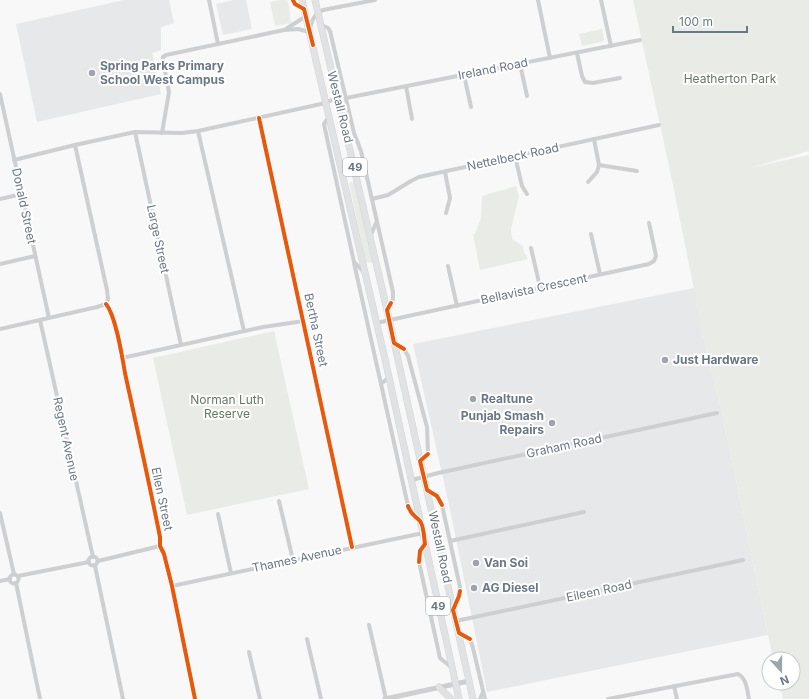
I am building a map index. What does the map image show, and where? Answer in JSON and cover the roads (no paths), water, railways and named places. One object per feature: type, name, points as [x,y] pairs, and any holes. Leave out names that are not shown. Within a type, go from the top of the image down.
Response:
[{"type":"main road","name":"Westall Road","points":[[302,0],[330,116],[412,480],[459,699]]},
{"type":"main road","name":"Westall Road","points":[[315,0],[387,310],[473,699]]},
{"type":"main road","points":[[385,360],[397,357]]},
{"type":"main road","points":[[439,687],[451,699]]},
{"type":"street","points":[[209,0],[218,44]]},
{"type":"street","points":[[293,0],[304,9]]},
{"type":"street","points":[[162,133],[168,92],[163,57],[166,55],[284,30],[298,29],[310,32],[313,18],[317,12],[375,0]]},
{"type":"street","points":[[538,0],[550,58]]},
{"type":"street","points":[[601,0],[611,46]]},
{"type":"street","points":[[284,30],[306,16]]},
{"type":"street","name":"Westall Road","points":[[320,25],[328,28],[330,31],[354,133],[361,151],[393,292],[393,299],[387,310]]},
{"type":"street","name":"Ireland Road","points":[[346,98],[640,40]]},
{"type":"street","points":[[577,53],[582,76],[585,82],[593,83],[620,78]]},
{"type":"street","points":[[520,64],[527,96]]},
{"type":"street","points":[[464,75],[471,107]]},
{"type":"street","points":[[406,86],[412,118]]},
{"type":"street","name":"Donald Street","points":[[0,94],[49,318]]},
{"type":"street","points":[[14,160],[135,132],[182,134],[198,131],[326,103],[338,98]]},
{"type":"street","name":"Westall Road","points":[[330,116],[325,121],[324,127],[408,506],[411,514],[421,522]]},
{"type":"street","name":"Bertha Street","points":[[259,118],[352,547]]},
{"type":"street","name":"Nettelbeck Road","points":[[372,199],[388,195],[414,179],[659,125]]},
{"type":"street","points":[[198,131],[244,331]]},
{"type":"street","name":"Large Street","points":[[135,132],[181,345]]},
{"type":"street","points":[[588,182],[597,172],[599,164],[594,139]]},
{"type":"street","name":"Ellen Street","points":[[75,145],[107,290],[108,299],[106,304],[113,319],[122,358],[160,537],[160,546],[164,554],[172,586],[195,699]]},
{"type":"street","points":[[516,156],[522,186],[527,194]]},
{"type":"street","points":[[599,164],[637,171]]},
{"type":"street","points":[[445,172],[450,198],[446,213]]},
{"type":"street","points":[[0,199],[22,194]]},
{"type":"street","points":[[370,237],[376,225],[376,221]]},
{"type":"street","name":"Bellavista Crescent","points":[[376,323],[649,264],[654,261],[656,254],[649,223]]},
{"type":"street","points":[[591,234],[600,274]]},
{"type":"street","points":[[531,248],[540,287]]},
{"type":"street","points":[[0,264],[35,256]]},
{"type":"street","points":[[354,262],[365,273]]},
{"type":"street","points":[[448,266],[457,306]]},
{"type":"street","points":[[0,329],[106,304]]},
{"type":"street","name":"Regent Avenue","points":[[40,320],[92,557]]},
{"type":"street","points":[[122,358],[263,327],[304,321]]},
{"type":"street","points":[[394,343],[404,349],[408,356],[426,427],[428,454],[420,461]]},
{"type":"street","points":[[381,384],[388,378]]},
{"type":"street","name":"Graham Road","points":[[412,480],[438,473],[717,413]]},
{"type":"street","name":"Westall Road","points":[[427,490],[437,496],[442,505],[450,541],[460,591],[453,610]]},
{"type":"street","points":[[279,501],[292,560]]},
{"type":"street","points":[[450,541],[584,512]]},
{"type":"street","points":[[0,513],[14,574]]},
{"type":"street","points":[[218,514],[231,573]]},
{"type":"street","name":"Thames Avenue","points":[[172,586],[423,533]]},
{"type":"street","name":"Westall Road","points":[[425,544],[420,551],[419,562],[440,658],[452,668]]},
{"type":"street","points":[[123,699],[95,566],[98,561],[160,546]]},
{"type":"street","points":[[14,574],[18,576],[89,562],[92,557],[96,558],[98,561]]},
{"type":"street","name":"Eileen Road","points":[[456,621],[743,560]]},
{"type":"street","points":[[89,562],[91,565],[95,566]]},
{"type":"street","points":[[0,581],[10,579],[11,575],[14,574]]},
{"type":"street","points":[[18,576],[19,580],[16,583],[40,699]]},
{"type":"street","points":[[10,579],[12,583],[16,583]]},
{"type":"street","points":[[369,625],[386,699],[469,681]]},
{"type":"street","points":[[459,633],[470,640],[485,699]]},
{"type":"street","points":[[307,639],[321,699]]},
{"type":"street","points":[[249,652],[260,699]]},
{"type":"street","points":[[608,699],[738,674],[745,680],[748,699]]},
{"type":"street","points":[[674,686],[677,699]]},
{"type":"street","points":[[480,699],[483,692]]},
{"type":"place","name":"Spring Parks Primary School West Campus","points":[[92,73]]},
{"type":"place","name":"Just Hardware","points":[[665,360]]},
{"type":"place","name":"Realtune","points":[[473,399]]},
{"type":"place","name":"Punjab Smash Repairs","points":[[552,423]]},
{"type":"place","name":"Van Soi","points":[[476,563]]},
{"type":"place","name":"AG Diesel","points":[[474,588]]},
{"type":"park label","name":"Heatherton Park","points":[[730,79]]},
{"type":"park label","name":"Norman Luth Reserve","points":[[227,407]]}]
